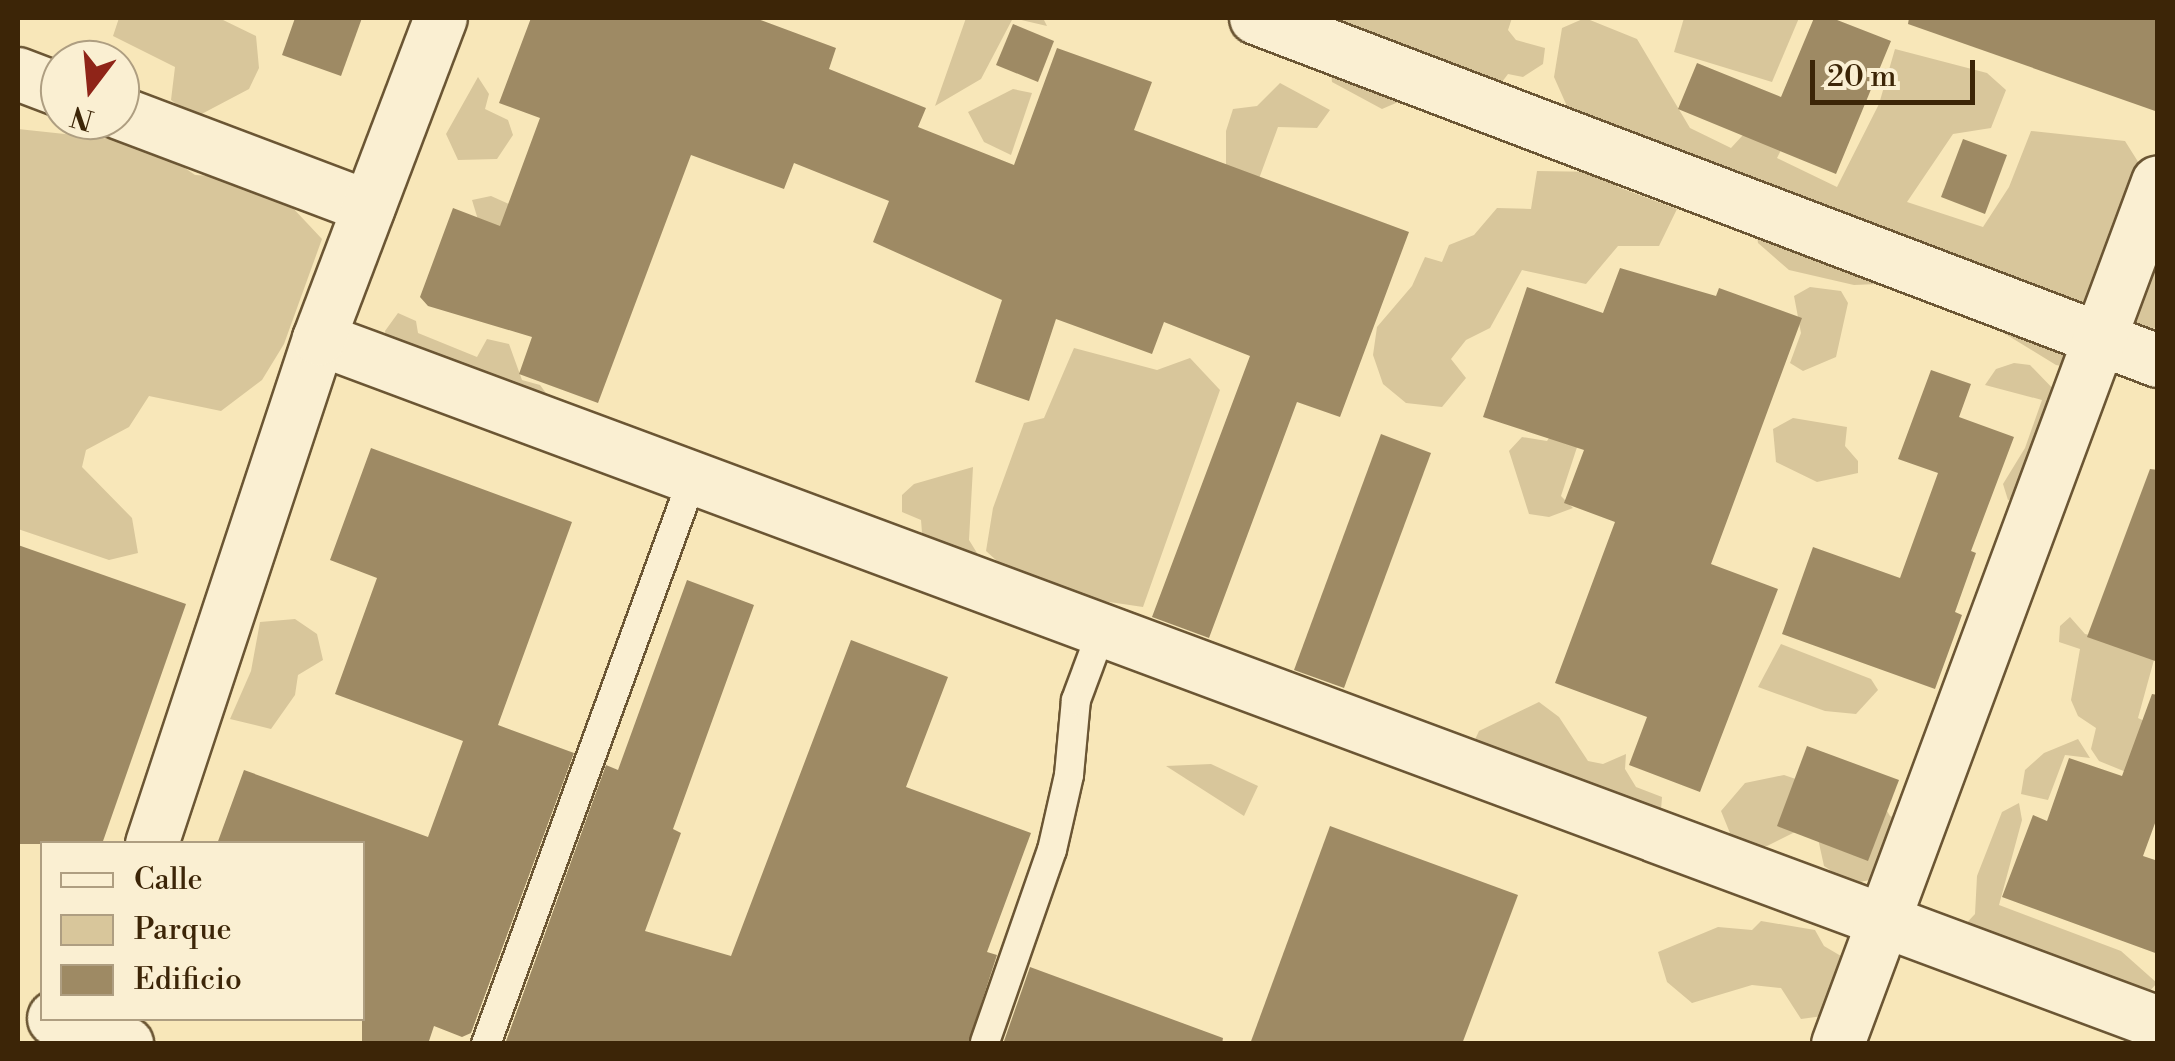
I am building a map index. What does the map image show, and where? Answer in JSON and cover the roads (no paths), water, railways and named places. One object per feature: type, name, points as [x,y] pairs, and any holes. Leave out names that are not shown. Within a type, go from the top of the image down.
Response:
[{"type":"street","points":[[153,841],[319,339],[440,18]]},
{"type":"street","points":[[1256,18],[2158,361]]},
{"type":"street","points":[[140,121],[369,207]]},
{"type":"street","points":[[1838,1044],[2158,182]]},
{"type":"street","points":[[319,339],[1884,918],[2158,1024]]},
{"type":"lane","points":[[486,1044],[692,480]]},
{"type":"lane","points":[[986,1042],[1052,850],[1069,775],[1076,700],[1102,630]]}]
